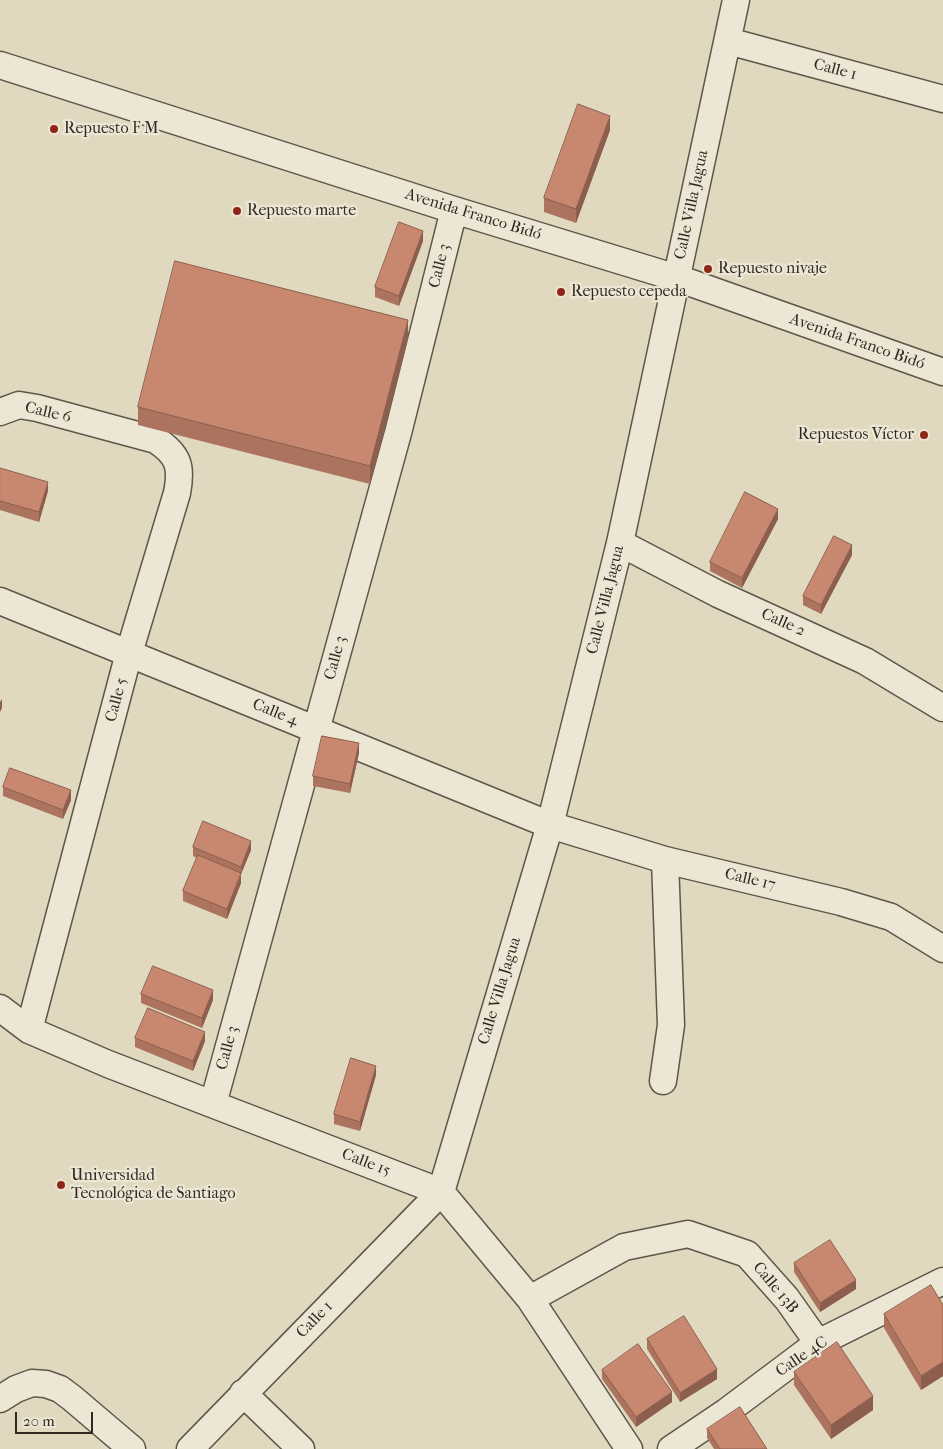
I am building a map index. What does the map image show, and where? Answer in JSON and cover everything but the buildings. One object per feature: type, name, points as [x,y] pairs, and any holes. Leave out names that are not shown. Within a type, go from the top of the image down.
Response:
[{"type":"street","name":"Calle Villa Jagua","points":[[440,1192],[550,825],[620,543],[736,0]]},
{"type":"street","name":"Calle 1","points":[[728,41],[943,99]]},
{"type":"street","name":"Avenida Franco Bidó","points":[[0,65],[454,210],[677,278],[943,372]]},
{"type":"street","name":"Calle 3","points":[[213,1104],[398,433],[454,210]]},
{"type":"street","name":"Calle 6","points":[[0,412],[19,405],[37,408],[96,425]]},
{"type":"street","name":"Calle 5","points":[[29,1030],[129,653],[180,478],[178,463],[168,448],[156,440],[96,425]]},
{"type":"street","name":"Calle 2","points":[[620,543],[718,594],[865,661],[943,708]]},
{"type":"street","name":"Calle 4","points":[[0,602],[550,825]]},
{"type":"street","name":"Calle 17","points":[[550,825],[665,860],[841,902],[891,917],[943,949]]},
{"type":"street","points":[[663,1081],[670,1024],[665,860]]},
{"type":"street","name":"Calle 15","points":[[0,1008],[29,1030],[108,1064],[440,1192],[530,1299],[629,1449]]},
{"type":"street","name":"Calle 1","points":[[190,1449],[440,1192]]},
{"type":"street","name":"Calle 13B","points":[[530,1299],[624,1247],[688,1234],[747,1254],[787,1299],[818,1343]]},
{"type":"street","name":"Calle 4C","points":[[671,1449],[726,1412],[818,1343],[943,1281]]},
{"type":"street","points":[[0,1399],[16,1389],[32,1383],[46,1384],[60,1389],[132,1449]]},
{"type":"street","points":[[244,1393],[301,1449]]},
{"type":"place","name":"Repuesto F M","points":[[54,129]]},
{"type":"place","name":"Repuesto marte","points":[[237,211]]},
{"type":"place","name":"Repuesto nivaje","points":[[708,269]]},
{"type":"place","name":"Repuesto cepeda","points":[[561,292]]},
{"type":"place","name":"Repuestos Víctor","points":[[924,435]]},
{"type":"place","name":"Universidad Tecnológica de Santiago","points":[[61,1185]]}]
